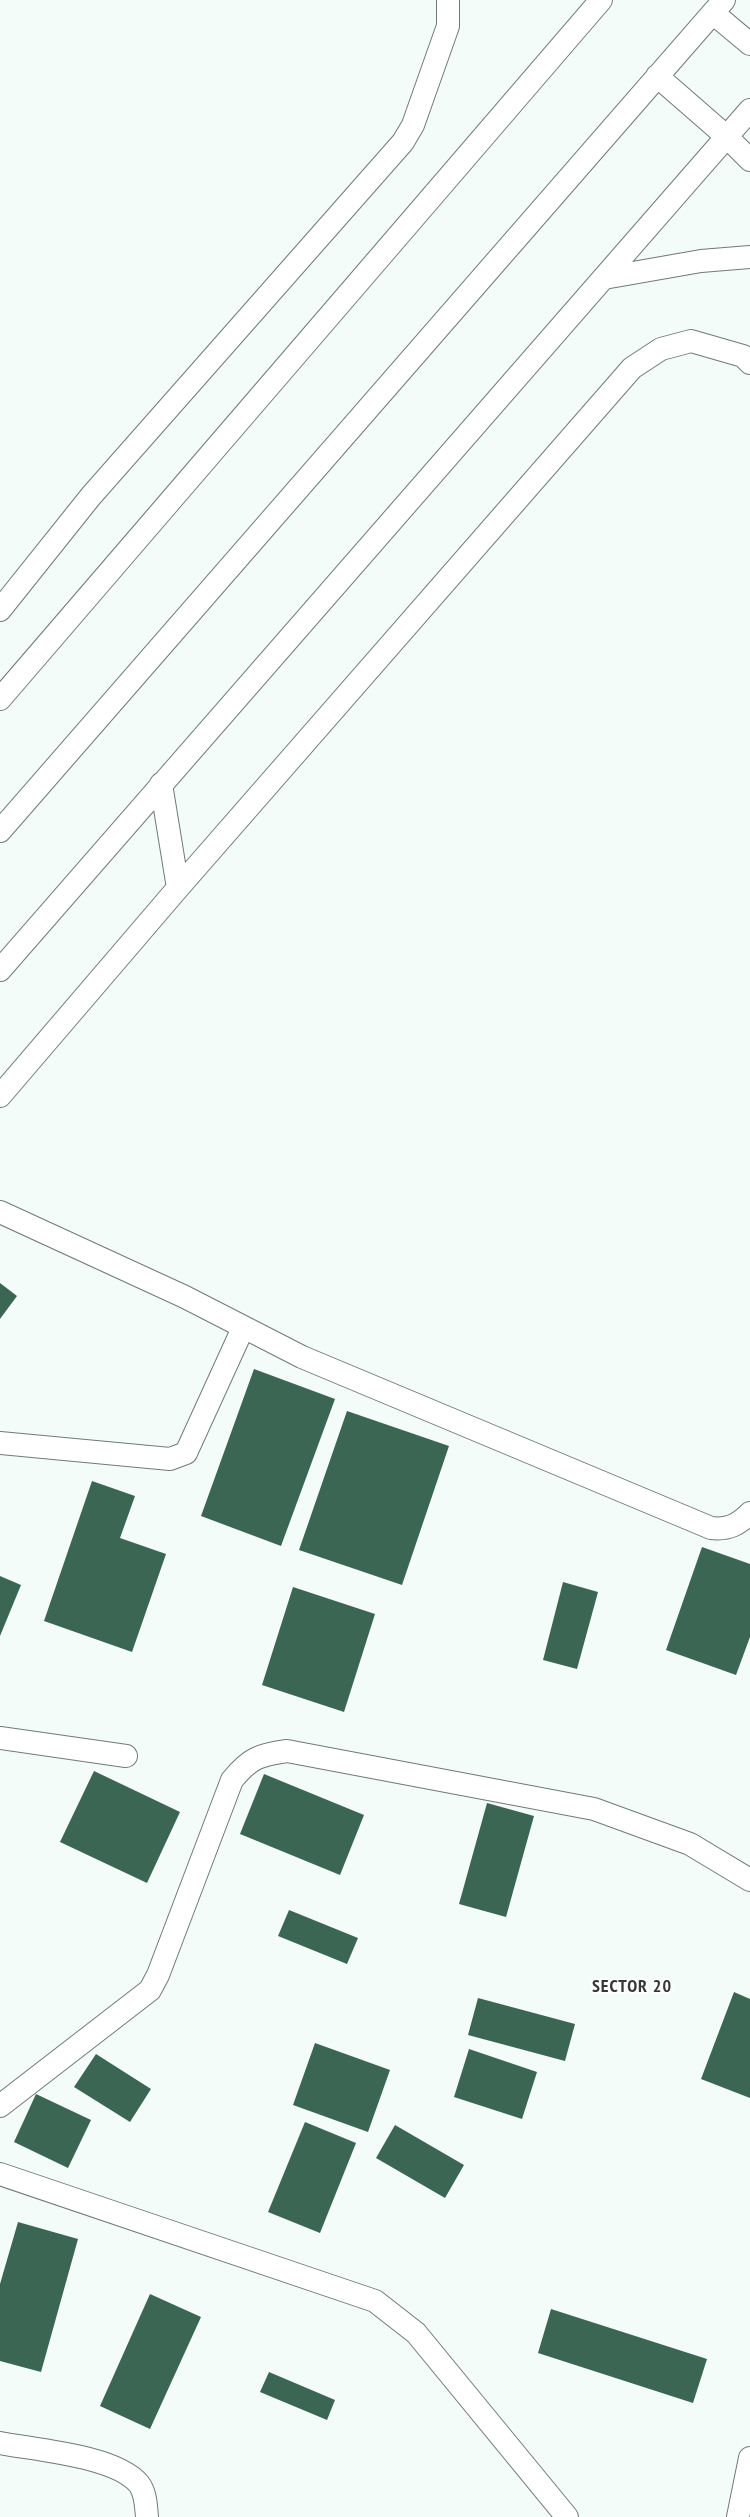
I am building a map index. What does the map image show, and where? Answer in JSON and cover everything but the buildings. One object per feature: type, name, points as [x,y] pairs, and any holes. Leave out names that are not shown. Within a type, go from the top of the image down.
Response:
[{"type":"street","points":[[0,610],[91,496],[403,142],[413,125],[448,26],[448,0]]},
{"type":"street","points":[[0,699],[601,0]]},
{"type":"street","points":[[0,831],[719,6],[750,44]]},
{"type":"street","points":[[657,76],[750,160]]},
{"type":"street","points":[[0,970],[750,110]]},
{"type":"street","points":[[604,278],[701,261],[750,257]]},
{"type":"street","points":[[0,1096],[178,888],[632,368],[661,349],[691,341],[743,356],[750,363]]},
{"type":"street","points":[[161,784],[178,888]]},
{"type":"street","points":[[0,1212],[185,1297],[302,1357],[711,1528],[725,1530],[739,1523],[750,1513]]},
{"type":"street","points":[[0,1443],[170,1459],[179,1457],[186,1453],[243,1328]]},
{"type":"street","points":[[0,1738],[126,1756]]},
{"type":"street","points":[[0,2106],[150,1990],[158,1975],[232,1780],[243,1766],[260,1755],[287,1751],[594,1809],[690,1844],[750,1880]]},
{"type":"street","points":[[0,2174],[375,2301],[416,2333],[567,2517]]},
{"type":"street","points":[[0,2443],[103,2462],[128,2472],[140,2485],[144,2494],[147,2517]]},
{"type":"street","points":[[738,2517],[750,2458]]},
{"type":"district","name":"SECTOR 20","points":[[632,1987]]}]
